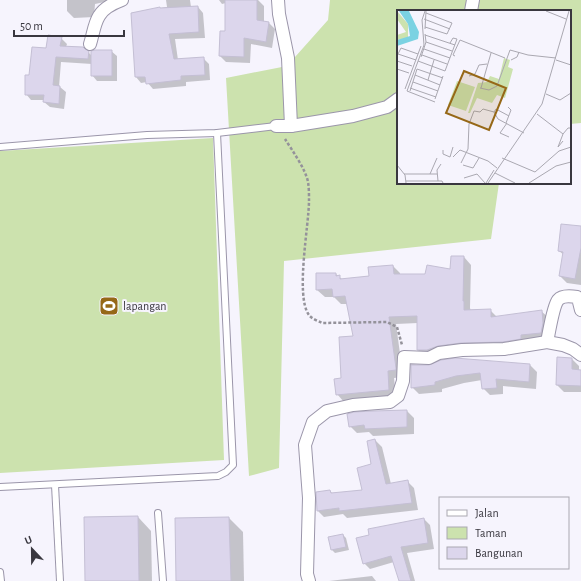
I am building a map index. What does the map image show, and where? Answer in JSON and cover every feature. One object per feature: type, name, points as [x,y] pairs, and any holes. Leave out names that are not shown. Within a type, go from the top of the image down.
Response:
[{"type":"street","points":[[90,44],[98,17],[102,12],[122,0]]},
{"type":"street","points":[[278,0],[279,14],[288,58],[291,126]]},
{"type":"street","points":[[471,10],[473,0]]},
{"type":"street","points":[[276,126],[291,126],[353,116],[387,107],[397,100]]},
{"type":"street","points":[[547,342],[554,310],[560,298],[565,296],[577,297],[581,310]]},
{"type":"street","points":[[309,581],[309,498],[305,445],[313,422],[327,410],[353,405],[390,402],[398,396],[403,381],[404,357],[429,358],[439,353],[462,350],[504,349],[547,342],[563,345],[573,349],[581,355]]},
{"type":"lane","points":[[0,147],[147,135],[217,133],[276,126]]},
{"type":"lane","points":[[0,487],[218,476],[226,472],[233,465],[217,133]]},
{"type":"lane","points":[[54,485],[60,581]]},
{"type":"lane","points":[[158,513],[163,581]]},
{"type":"lane","points":[[0,572],[1,581]]},
{"type":"path","points":[[276,126],[300,162],[308,180],[309,201],[303,279],[305,305],[309,315],[322,323],[387,322],[397,327],[404,357]]},
{"type":"green space","points":[[330,0],[581,0],[581,123],[571,124],[571,10],[397,10],[397,184],[499,184],[491,239],[284,261],[279,468],[249,476],[226,78],[287,66],[328,20]]},
{"type":"green space","name":"lapangan","points":[[213,138],[224,460],[0,473],[0,151]]},
{"type":"building","points":[[225,0],[257,0],[257,20],[269,22],[266,42],[244,38],[244,57],[219,56],[220,31],[225,31]]},
{"type":"building","points":[[198,6],[199,32],[169,34],[174,59],[204,57],[205,75],[181,76],[181,80],[146,84],[145,77],[135,77],[131,13],[160,7]]},
{"type":"building","points":[[48,35],[62,37],[60,46],[83,47],[89,51],[88,59],[56,57],[53,85],[60,86],[59,104],[43,102],[44,95],[25,95],[25,75],[29,75],[32,47],[46,48]]},
{"type":"building","points":[[112,50],[112,76],[91,76],[91,51]]},
{"type":"building","points":[[561,224],[581,226],[581,248],[575,279],[559,276],[563,252],[558,251]]},
{"type":"building","points":[[451,256],[464,256],[464,310],[491,309],[491,317],[542,310],[543,323],[541,333],[521,335],[521,339],[503,342],[461,343],[438,346],[427,350],[417,350],[417,316],[389,317],[396,370],[388,371],[389,390],[336,395],[334,379],[341,378],[339,337],[353,336],[345,296],[333,297],[332,289],[316,290],[316,273],[336,273],[336,276],[340,275],[340,279],[369,276],[368,267],[393,265],[394,274],[425,274],[427,265],[450,269]]},
{"type":"building","points":[[557,357],[572,358],[572,369],[581,370],[581,386],[556,385]]},
{"type":"building","points":[[455,358],[530,364],[529,382],[496,379],[497,388],[482,389],[480,373],[456,376],[435,382],[435,385],[411,388],[411,365],[429,365],[441,360]]},
{"type":"building","points":[[407,410],[407,427],[365,429],[364,425],[349,427],[347,414],[354,412]]},
{"type":"building","points":[[375,439],[386,484],[408,480],[412,503],[339,511],[339,508],[317,511],[316,492],[330,490],[331,493],[362,490],[357,468],[371,464],[367,441]]},
{"type":"building","points":[[138,516],[139,581],[85,581],[84,517]]},
{"type":"building","points":[[229,517],[231,581],[176,581],[175,518]]},
{"type":"building","points":[[424,518],[428,543],[401,547],[411,581],[399,581],[391,556],[363,564],[356,538],[369,535],[368,529]]},
{"type":"building","points":[[343,534],[346,547],[331,550],[328,537]]},
{"type":"place","name":"lapangan","points":[[109,306]]}]
